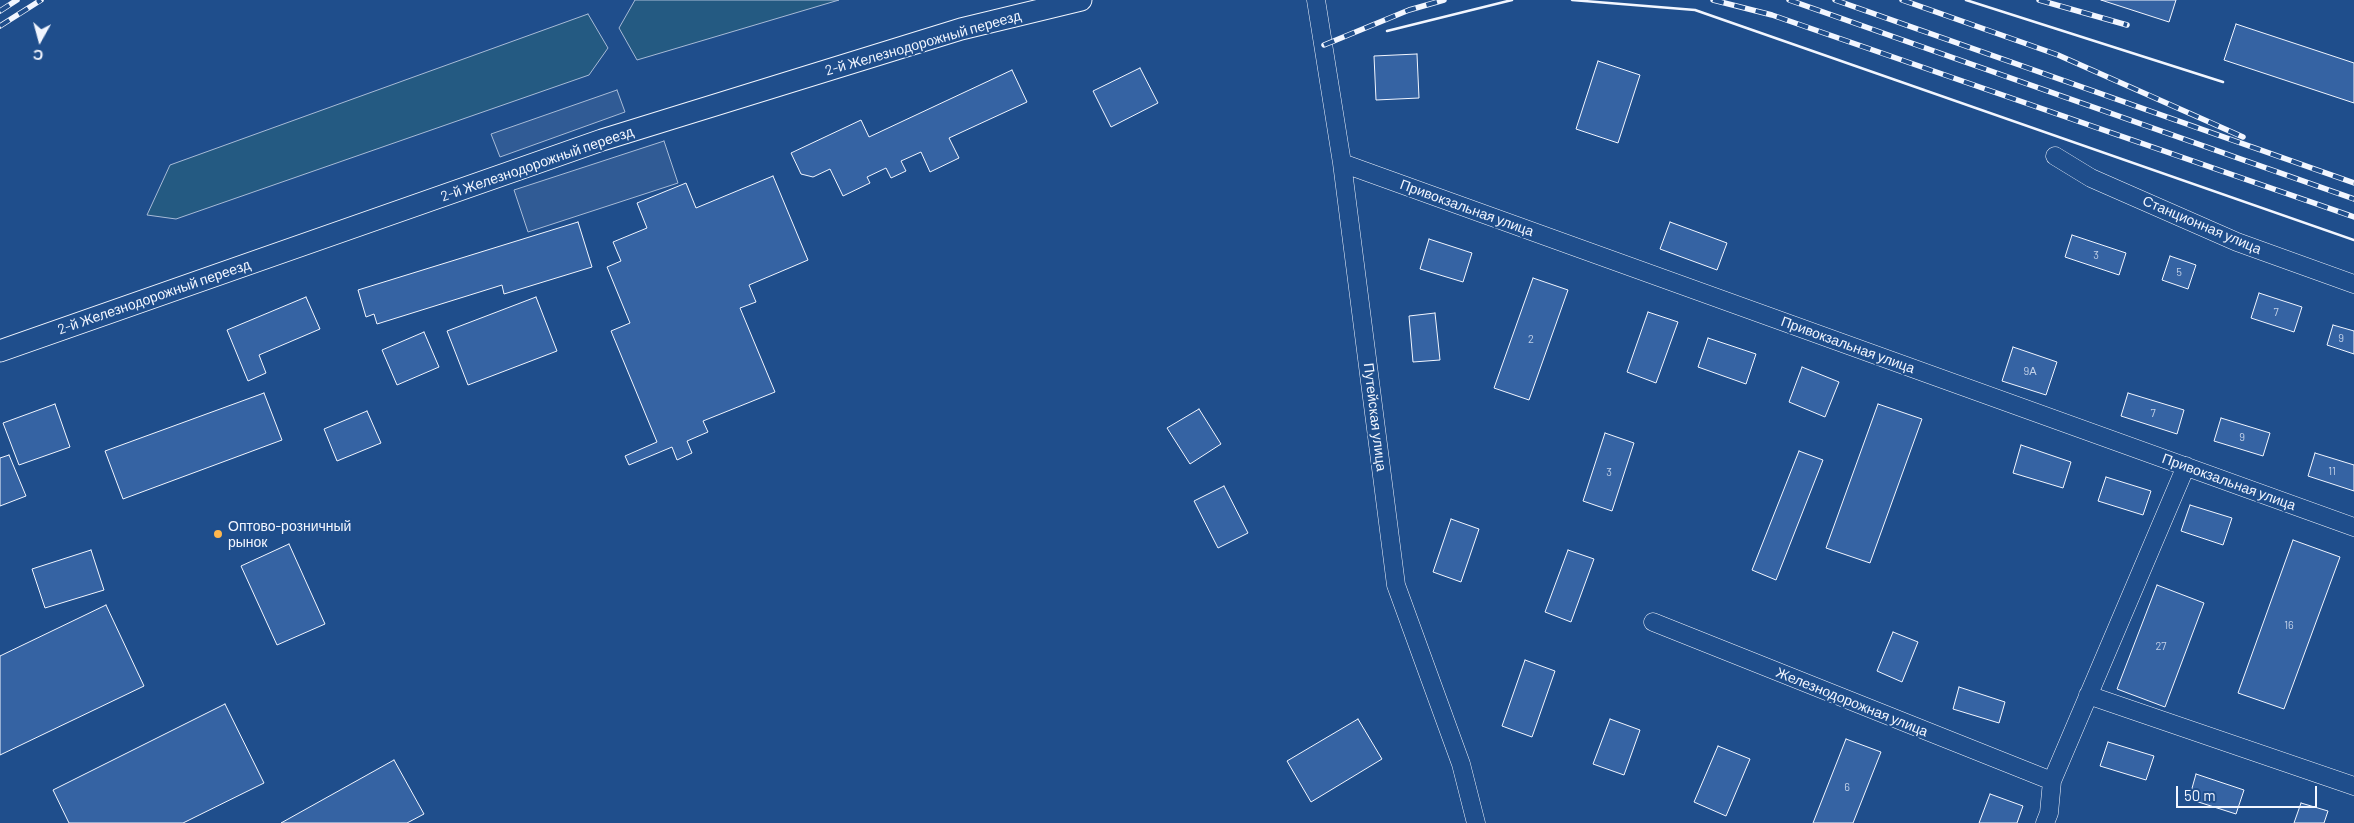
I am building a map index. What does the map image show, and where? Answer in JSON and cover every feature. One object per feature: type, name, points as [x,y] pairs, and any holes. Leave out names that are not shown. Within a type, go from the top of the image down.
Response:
[{"type":"street","name":"2-й Железнодорожный переезд","points":[[0,352],[602,140],[961,29],[1081,0]]},
{"type":"street","name":"Путейская улица","points":[[1316,0],[1342,163],[1396,585],[1461,764],[1476,823]]},
{"type":"street","name":"Станционная улица","points":[[2055,156],[2091,178],[2237,242],[2354,284]]},
{"type":"street","name":"Привокзальная улица","points":[[1342,163],[2354,527]]},
{"type":"street","points":[[2045,823],[2049,813],[2052,781],[2186,466]]},
{"type":"street","name":"Железнодорожная улица","points":[[1653,622],[2052,781]]},
{"type":"street","points":[[2088,696],[2354,786]]},
{"type":"shaded area","points":[[635,0],[839,0],[637,60],[619,28]]},
{"type":"shaded area","points":[[588,14],[608,48],[589,75],[176,219],[147,215],[170,165]]},
{"type":"shaded area","points":[[617,90],[625,112],[500,157],[491,134]]},
{"type":"shaded area","points":[[664,141],[678,183],[528,232],[514,190]]},
{"type":"building","points":[[2101,0],[2176,0],[2169,22]]},
{"type":"building","points":[[2236,24],[2354,63],[2354,103],[2224,60]]},
{"type":"building","points":[[1417,54],[1419,98],[1376,100],[1374,56]]},
{"type":"building","points":[[1598,61],[1640,75],[1618,143],[1576,129]]},
{"type":"building","points":[[1140,68],[1158,103],[1111,127],[1093,91]]},
{"type":"building","points":[[1012,70],[1027,102],[949,138],[959,158],[930,172],[921,152],[901,161],[906,171],[891,178],[886,168],[867,177],[870,183],[843,196],[830,169],[813,177],[801,174],[791,153],[861,120],[869,137]]},
{"type":"building","points":[[773,176],[808,260],[749,285],[756,302],[740,308],[775,392],[703,421],[708,432],[687,441],[692,453],[677,460],[672,447],[629,465],[625,456],[657,442],[611,331],[630,323],[607,267],[621,261],[613,242],[647,228],[637,203],[686,183],[696,208]]},
{"type":"building","points":[[578,222],[592,267],[504,294],[502,285],[377,324],[374,314],[366,317],[358,290]]},
{"type":"building","points":[[1670,222],[1727,243],[1717,270],[1660,249]]},
{"type":"building","points":[[2072,235],[2126,253],[2119,275],[2065,257]]},
{"type":"building","points":[[1429,239],[1472,253],[1463,282],[1420,269]]},
{"type":"building","points":[[2170,256],[2196,265],[2188,289],[2162,280]]},
{"type":"building","points":[[1533,278],[1568,290],[1529,400],[1494,388]]},
{"type":"building","points":[[2259,293],[2302,307],[2294,332],[2251,318]]},
{"type":"building","points":[[306,297],[320,329],[259,355],[266,373],[248,381],[227,330]]},
{"type":"building","points":[[536,297],[557,351],[468,385],[447,331]]},
{"type":"building","points":[[1648,312],[1678,322],[1656,383],[1627,372]]},
{"type":"building","points":[[1435,313],[1440,360],[1413,362],[1409,316]]},
{"type":"building","points":[[2333,325],[2354,331],[2354,354],[2327,345]]},
{"type":"building","points":[[424,332],[439,367],[397,385],[382,350]]},
{"type":"building","points":[[1708,338],[1756,354],[1746,384],[1698,367]]},
{"type":"building","points":[[2013,347],[2057,362],[2046,395],[2002,381]]},
{"type":"building","points":[[1802,367],[1839,382],[1825,417],[1789,402]]},
{"type":"building","points":[[264,393],[282,440],[123,499],[105,451]]},
{"type":"building","points":[[2128,393],[2184,410],[2177,434],[2121,416]]},
{"type":"building","points":[[55,404],[70,447],[19,465],[3,423]]},
{"type":"building","points":[[1878,404],[1922,419],[1870,563],[1826,548]]},
{"type":"building","points":[[1199,409],[1221,444],[1190,464],[1167,428]]},
{"type":"building","points":[[367,411],[381,443],[337,461],[324,429]]},
{"type":"building","points":[[2221,418],[2270,433],[2263,456],[2214,441]]},
{"type":"building","points":[[1605,433],[1634,443],[1612,511],[1583,501]]},
{"type":"building","points":[[2021,445],[2071,462],[2063,488],[2013,473]]},
{"type":"building","points":[[1799,451],[1823,460],[1776,580],[1752,570]]},
{"type":"building","points":[[2315,453],[2354,465],[2354,491],[2308,476]]},
{"type":"building","points":[[9,455],[26,496],[0,506],[0,458]]},
{"type":"building","points":[[2106,477],[2151,491],[2143,515],[2098,501]]},
{"type":"building","points":[[1224,486],[1248,533],[1218,548],[1194,501]]},
{"type":"building","points":[[2190,505],[2232,518],[2223,545],[2181,531]]},
{"type":"building","points":[[1451,519],[1479,529],[1461,582],[1433,572]]},
{"type":"building","points":[[2293,540],[2340,557],[2284,709],[2238,693]]},
{"type":"building","points":[[289,544],[325,624],[277,645],[241,566]]},
{"type":"building","points":[[91,550],[104,590],[45,608],[32,569]]},
{"type":"building","points":[[1568,550],[1594,559],[1571,622],[1545,612]]},
{"type":"building","points":[[2157,585],[2204,603],[2165,707],[2117,689]]},
{"type":"building","points":[[106,605],[144,686],[0,755],[0,656]]},
{"type":"building","points":[[1893,632],[1918,642],[1902,682],[1877,671]]},
{"type":"building","points":[[1525,660],[1555,671],[1532,737],[1502,726]]},
{"type":"building","points":[[1959,687],[2005,702],[1999,723],[1953,709]]},
{"type":"building","points":[[225,704],[264,783],[183,823],[69,823],[53,790]]},
{"type":"building","points":[[1358,719],[1382,759],[1311,802],[1287,761]]},
{"type":"building","points":[[1610,719],[1640,730],[1624,775],[1593,764]]},
{"type":"building","points":[[1846,739],[1881,752],[1853,823],[1813,823]]},
{"type":"building","points":[[2108,742],[2154,756],[2146,780],[2100,766]]},
{"type":"building","points":[[1718,746],[1750,759],[1726,816],[1694,802]]},
{"type":"building","points":[[394,760],[424,814],[407,823],[281,823]]},
{"type":"building","points":[[2196,774],[2244,790],[2236,814],[2189,799]]},
{"type":"building","points":[[1990,794],[2023,806],[2017,823],[1979,823]]},
{"type":"building","points":[[2301,803],[2328,811],[2324,823],[2294,823]]},
{"type":"railway","points":[[0,11],[17,0]]},
{"type":"railway","points":[[0,26],[41,0]]},
{"type":"railway","points":[[1324,45],[1409,10],[1444,0]]},
{"type":"railway","points":[[1713,0],[1772,15],[2354,217]]},
{"type":"railway","points":[[1789,0],[2354,199]]},
{"type":"railway","points":[[1835,0],[2354,183]]},
{"type":"railway","points":[[1902,0],[2058,55],[2243,137]]},
{"type":"railway","points":[[2039,0],[2127,25]]},
{"type":"wall","points":[[1387,31],[1512,0]]},
{"type":"wall","points":[[1572,0],[1695,10],[2354,240]]},
{"type":"wall","points":[[1966,0],[2223,82]]},
{"type":"place","name":"Оптово-розничный рынок","points":[[218,534]]}]
